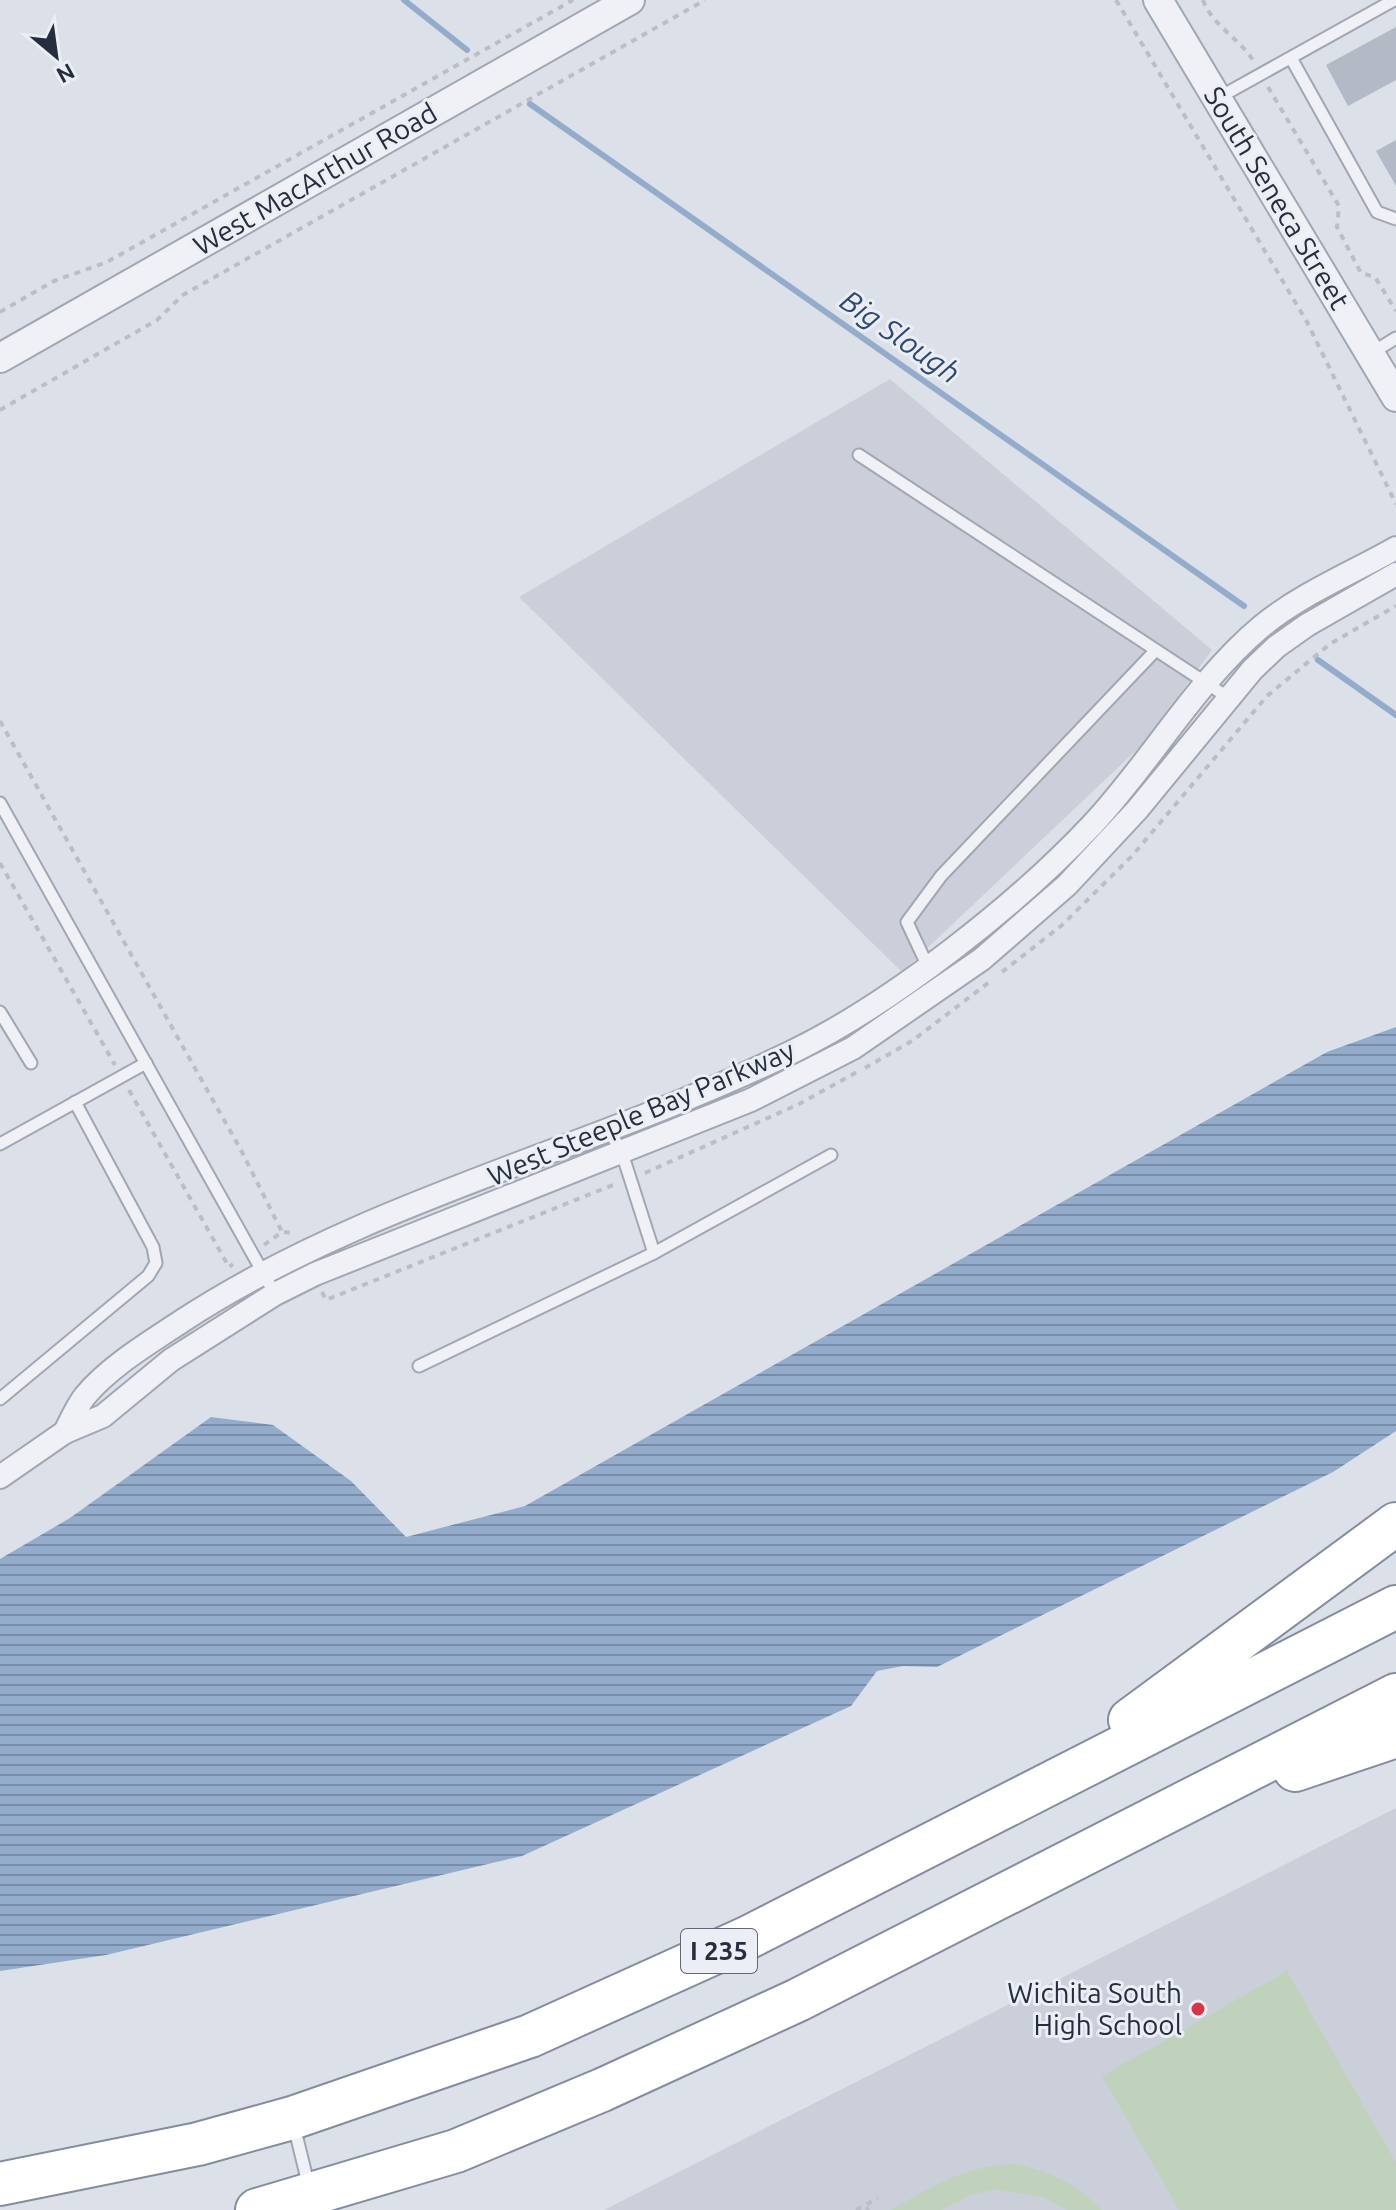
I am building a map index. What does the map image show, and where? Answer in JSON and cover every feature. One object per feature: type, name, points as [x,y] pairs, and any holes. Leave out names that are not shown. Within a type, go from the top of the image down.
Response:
[{"type":"highway","points":[[1031,1793],[1396,1524]]},
{"type":"highway","name":"I 235","points":[[0,2184],[198,2144],[292,2118],[530,2036],[747,1938],[1396,1607]]},
{"type":"highway","points":[[257,2210],[456,2151],[602,2090],[798,2000],[1396,1695]]},
{"type":"highway","points":[[1154,1818],[1396,1736]]},
{"type":"street","name":"West MacArthur Road","points":[[0,358],[630,0]]},
{"type":"street","name":"South Seneca Street","points":[[1158,0],[1396,397]]},
{"type":"street","name":"West Steeple Bay Parkway","points":[[65,1432],[85,1396],[113,1371],[159,1336],[263,1272],[350,1231],[720,1086],[799,1049],[926,966],[989,920],[1092,825],[1207,685],[1263,626],[1396,548]]},
{"type":"street","name":"West Steeple Bay Parkway","points":[[0,1477],[65,1432],[103,1416],[171,1360],[275,1294],[315,1274],[622,1153],[805,1075],[853,1048],[944,987],[1067,885],[1137,810],[1229,698],[1276,647],[1307,625],[1396,574]]},
{"type":"lane","points":[[1218,99],[1394,0]]},
{"type":"lane","points":[[1291,58],[1377,212],[1396,219]]},
{"type":"lane","points":[[1370,354],[1396,338]]},
{"type":"lane","points":[[859,455],[1229,698]]},
{"type":"lane","points":[[944,987],[926,966],[907,922],[941,876],[1155,651]]},
{"type":"lane","points":[[0,803],[275,1294]]},
{"type":"lane","points":[[0,1012],[31,1063]]},
{"type":"lane","points":[[0,1144],[146,1063]]},
{"type":"lane","points":[[0,1399],[148,1276],[156,1263],[153,1247],[75,1102]]},
{"type":"lane","points":[[609,1130],[622,1153],[654,1253]]},
{"type":"lane","points":[[419,1366],[654,1253],[831,1155]]},
{"type":"lane","points":[[292,2118],[311,2194]]},
{"type":"path","points":[[0,312],[54,281],[107,262],[573,0]]},
{"type":"path","points":[[0,410],[157,320],[183,295],[705,0]]},
{"type":"path","points":[[1116,0],[1307,322],[1396,504]]},
{"type":"path","points":[[1203,0],[1234,42],[1247,49],[1339,206],[1337,227],[1361,273],[1375,277],[1396,311]]},
{"type":"path","points":[[315,1274],[326,1300],[630,1178],[799,1104],[912,1041],[1082,906],[1132,856],[1267,696],[1330,644],[1396,606]]},
{"type":"path","points":[[0,721],[242,1152],[282,1232]]},
{"type":"path","points":[[0,863],[229,1267],[282,1232],[298,1233],[306,1252]]},
{"type":"path","points":[[856,2210],[878,2198]]},
{"type":"shaded area","points":[[890,379],[1212,650],[1144,743],[902,972],[519,597]]},
{"type":"shaded area","name":"Wichita South High School","points":[[1396,1808],[1396,2210],[604,2210]]},
{"type":"green space","points":[[1287,1971],[1396,2163],[1396,2210],[1179,2210],[1102,2076]]},
{"type":"green space","points":[[1015,2164],[1062,2180],[1083,2193],[1101,2210],[1066,2210],[1040,2196],[995,2190],[973,2194],[942,2210],[891,2210],[965,2173]]},
{"type":"water","points":[[1396,1027],[1396,1431],[1333,1472],[937,1667],[903,1666],[877,1671],[851,1706],[522,1856],[106,1955],[0,1971],[0,1559],[70,1518],[211,1417],[273,1425],[351,1481],[406,1537],[525,1506],[1327,1052]]},
{"type":"building","points":[[1396,27],[1396,80],[1348,106],[1326,65]]},
{"type":"building","points":[[1396,140],[1396,186],[1376,151]]},
{"type":"waterway","name":"Big Slough","points":[[404,0],[467,50]]},
{"type":"waterway","name":"Big Slough","points":[[530,104],[1244,606]]},
{"type":"waterway","name":"Big Slough","points":[[1318,660],[1396,715]]},
{"type":"place","name":"Wichita South High School","points":[[1198,2009]]}]
